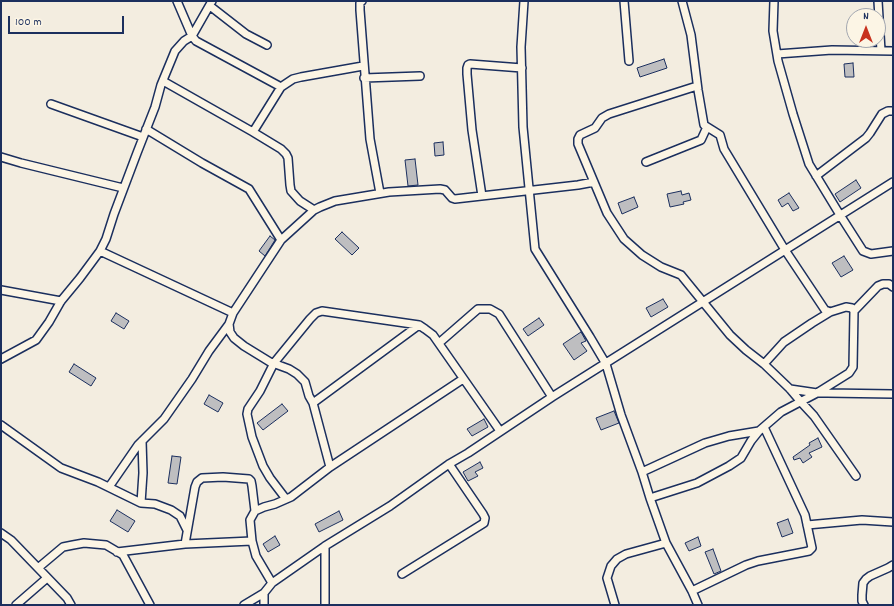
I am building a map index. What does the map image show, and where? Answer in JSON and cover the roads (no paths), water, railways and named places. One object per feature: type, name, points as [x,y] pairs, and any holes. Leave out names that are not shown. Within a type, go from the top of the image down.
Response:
[{"type":"street","points":[[177,1],[192,36],[199,44],[281,87]]},
{"type":"street","points":[[362,1],[360,4],[360,10],[364,78],[370,139],[380,193]]},
{"type":"street","points":[[524,1],[521,47],[523,127],[535,249],[606,364],[621,414],[666,543],[698,605]]},
{"type":"street","points":[[624,1],[630,61]]},
{"type":"street","points":[[682,1],[691,35],[704,125],[720,135],[724,149],[785,250],[825,310],[830,312]]},
{"type":"street","points":[[774,1],[773,31],[777,54],[793,114],[809,164],[863,251],[871,254],[893,251]]},
{"type":"street","points":[[878,1],[881,51]]},
{"type":"street","points":[[1,359],[36,340],[49,322],[61,301],[100,251],[106,239],[114,214],[155,107],[163,81],[176,51],[184,40],[192,36],[211,3],[246,34],[266,45]]},
{"type":"street","points":[[777,54],[832,50],[893,51]]},
{"type":"street","points":[[482,196],[472,130],[467,68],[470,64],[522,68]]},
{"type":"street","points":[[253,132],[281,87],[293,79],[363,66]]},
{"type":"street","points":[[364,78],[420,76]]},
{"type":"street","points":[[163,81],[281,149],[288,158],[291,192],[300,201],[314,210]]},
{"type":"street","points":[[698,86],[609,114],[602,118],[595,128],[580,135],[578,138],[578,144],[607,213],[624,239],[642,255],[654,263],[680,275],[730,335],[790,389],[814,416],[856,476]]},
{"type":"street","points":[[51,104],[143,137]]},
{"type":"street","points":[[816,176],[866,138],[882,114],[893,111]]},
{"type":"street","points":[[646,162],[701,140],[707,127]]},
{"type":"street","points":[[146,129],[249,189],[281,240]]},
{"type":"street","points":[[1,157],[124,188]]},
{"type":"street","points":[[109,487],[142,441],[164,419],[192,379],[209,351],[229,324],[233,314],[281,240],[314,210],[334,201],[389,192],[440,189],[445,190],[452,198],[455,199],[594,182]]},
{"type":"street","points":[[244,605],[264,593],[272,583],[325,546],[390,506],[449,464],[703,301],[893,182]]},
{"type":"street","points":[[100,251],[233,314]]},
{"type":"street","points":[[650,498],[697,483],[742,458],[751,441],[761,429],[781,412],[817,394],[849,373],[853,367],[854,311],[878,286],[889,284],[893,287]]},
{"type":"street","points":[[1,290],[61,301]]},
{"type":"street","points":[[764,364],[784,342],[830,312],[846,307],[852,308],[854,311]]},
{"type":"street","points":[[439,343],[478,309],[490,309],[499,314],[552,397]]},
{"type":"street","points":[[286,499],[263,466],[252,437],[247,414],[248,409],[260,391],[274,363],[310,319],[316,313],[322,311],[419,325],[426,329],[439,343],[500,431]]},
{"type":"street","points":[[229,324],[230,332],[234,338],[270,362],[298,374],[304,382],[313,403],[330,467]]},
{"type":"street","points":[[313,403],[419,325]]},
{"type":"street","points":[[255,511],[291,497],[330,467],[463,379]]},
{"type":"street","points":[[790,389],[817,394],[893,394]]},
{"type":"street","points":[[1,425],[61,468],[98,482],[141,503],[155,504],[171,510],[180,516],[187,530]]},
{"type":"street","points":[[642,472],[705,443],[761,429]]},
{"type":"street","points":[[692,591],[746,565],[758,561],[809,551],[812,548],[805,515],[761,429]]},
{"type":"street","points":[[141,503],[143,473],[142,441]]},
{"type":"street","points":[[402,574],[484,523],[485,518],[483,514],[449,464]]},
{"type":"street","points":[[185,544],[197,482],[202,478],[223,477],[249,479],[252,486],[255,511],[250,520],[252,541],[256,556],[272,583]]},
{"type":"street","points":[[807,525],[862,520],[893,522]]},
{"type":"street","points":[[1,533],[11,540],[71,605]]},
{"type":"street","points":[[118,552],[185,544],[252,541]]},
{"type":"street","points":[[615,605],[607,578],[611,566],[617,559],[626,554],[666,543]]},
{"type":"street","points":[[38,568],[64,547],[73,544],[106,545],[123,554],[150,605]]},
{"type":"street","points":[[325,546],[325,605]]},
{"type":"street","points":[[864,605],[862,595],[866,579],[893,565]]},
{"type":"street","points":[[16,605],[47,578]]},
{"type":"street","points":[[264,593],[264,605]]}]
